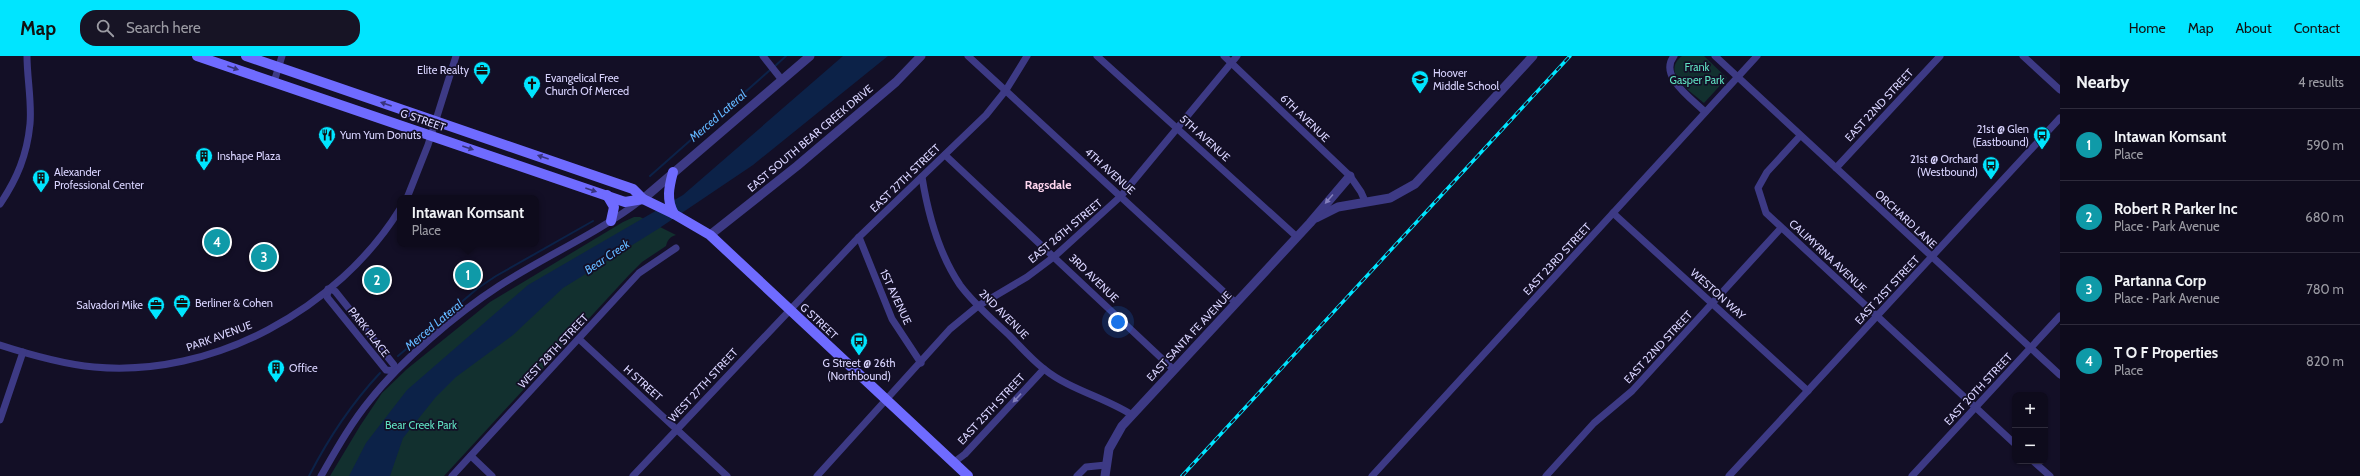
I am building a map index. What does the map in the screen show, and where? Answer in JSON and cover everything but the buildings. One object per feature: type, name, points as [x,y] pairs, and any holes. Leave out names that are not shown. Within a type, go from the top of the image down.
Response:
[{"type":"main road","name":"G STREET","points":[[196,56],[625,202],[643,199]]},
{"type":"main road","name":"G STREET","points":[[246,56],[633,188],[643,199],[674,214],[710,235],[968,476]]},
{"type":"main road","points":[[673,172],[668,192],[670,207],[674,214]]},
{"type":"main road","points":[[607,195],[614,207],[611,221]]},
{"type":"street","points":[[0,204],[14,184],[22,165],[30,123],[27,56]]},
{"type":"street","points":[[274,82],[282,56]]},
{"type":"street","points":[[408,195],[436,121],[456,56]]},
{"type":"street","points":[[763,56],[779,76]]},
{"type":"street","points":[[321,476],[369,400],[395,371],[499,286],[611,221],[643,199],[779,76],[810,56]]},
{"type":"street","name":"EAST SOUTH BEAR CREEK DRIVE","points":[[710,235],[797,166],[896,82],[921,56]]},
{"type":"street","name":"4TH AVENUE","points":[[968,56],[1236,303]]},
{"type":"street","name":"EAST 27TH STREET","points":[[788,309],[859,237],[986,115],[1006,90],[1027,56]]},
{"type":"street","name":"5TH AVENUE","points":[[1097,56],[1297,237]]},
{"type":"street","name":"6TH AVENUE","points":[[1224,56],[1350,176],[1361,192],[1365,201]]},
{"type":"street","name":"EAST 26TH STREET","points":[[817,476],[887,401],[950,329],[978,306],[1027,277],[1055,256],[1121,196],[1236,56]]},
{"type":"street","name":"EAST SANTA FE AVENUE","points":[[1310,223],[1331,210],[1365,201],[1390,198],[1415,184],[1533,56]]},
{"type":"street","points":[[1674,56],[1670,60],[1670,70],[1676,84],[1706,112]]},
{"type":"street","name":"ORCHARD LANE","points":[[1715,56],[1931,258],[2060,376]]},
{"type":"street","name":"EAST 23RD STREET","points":[[1372,476],[1757,56]]},
{"type":"street","name":"EAST 22ND STREET","points":[[1836,168],[1940,56]]},
{"type":"street","points":[[2023,56],[2060,90]]},
{"type":"street","name":"EAST 21ST STREET","points":[[1729,476],[2060,118]]},
{"type":"street","name":"CALIMYRNA AVENUE","points":[[1800,136],[1767,172],[1758,188],[1766,213],[2012,441]]},
{"type":"street","name":"3RD AVENUE","points":[[945,155],[1055,256],[1174,370]]},
{"type":"street","name":"EAST SANTA FE AVENUE","points":[[1105,476],[1107,453],[1113,438],[1132,415],[1310,223],[1350,176]]},
{"type":"street","name":"2ND AVENUE","points":[[922,177],[925,199],[937,238],[960,284],[978,306],[1044,369],[1074,387],[1115,404],[1132,415]]},
{"type":"street","name":"PARK AVENUE","points":[[0,345],[49,360],[95,367],[142,367],[179,362],[242,342],[281,322],[328,289],[372,248],[397,213]]},
{"type":"street","name":"WESTON WAY","points":[[1613,213],[1808,391]]},
{"type":"street","name":"EAST 22ND STREET","points":[[1546,476],[1594,423],[1632,391],[1781,228]]},
{"type":"street","name":"1ST AVENUE","points":[[859,237],[892,319],[921,362]]},
{"type":"street","name":"WEST 28TH STREET","points":[[452,476],[645,267],[676,248]]},
{"type":"street","name":"PARK PLACE","points":[[328,289],[335,291],[371,337],[394,365],[395,371],[386,370],[377,359],[327,297],[328,289]]},
{"type":"street","name":"WEST 27TH STREET","points":[[633,476],[788,309]]},
{"type":"street","name":"EAST 20TH STREET","points":[[1912,476],[2060,316]]},
{"type":"street","points":[[364,343],[371,337]]},
{"type":"street","name":"H STREET","points":[[579,339],[677,428],[727,476]]},
{"type":"street","points":[[0,420],[23,352]]},
{"type":"street","points":[[377,359],[384,353]]},
{"type":"street","name":"EAST 25TH STREET","points":[[953,463],[965,454],[1044,369]]},
{"type":"street","points":[[470,456],[492,476]]},
{"type":"street","points":[[2036,464],[2050,476]]},
{"type":"street","points":[[1077,476],[1086,467],[1106,465]]},
{"type":"green space","name":"Frank Gasper Park","points":[[1682,56],[1704,56],[1727,78],[1704,103],[1680,82],[1676,75],[1674,69],[1676,62]]},
{"type":"green space","name":"Bear Creek Park","points":[[634,217],[640,217],[676,235],[670,239],[666,246],[642,262],[629,275],[444,476],[330,476],[382,393],[407,369],[490,302],[623,222]]},
{"type":"water","name":"Bear Creek","points":[[843,56],[888,56],[753,165],[658,229],[563,288],[513,335],[456,377],[435,398],[403,438],[390,476],[349,476],[366,443],[407,390],[528,285],[683,195]]},
{"type":"waterway","name":"Merced Lateral","points":[[774,67],[786,56]]},
{"type":"waterway","name":"Merced Lateral","points":[[650,176],[770,70]]},
{"type":"waterway","name":"Merced Lateral","points":[[398,356],[478,288],[496,276],[593,221]]},
{"type":"waterway","name":"Merced Lateral","points":[[309,476],[341,422],[380,373]]},
{"type":"railway","points":[[1182,476],[1570,56]]},
{"type":"place","name":"Elite Realty","points":[[482,85]]},
{"type":"place","name":"Hoover Middle School","points":[[1420,94]]},
{"type":"place","name":"Evangelical Free Church Of Merced","points":[[532,99]]},
{"type":"place","name":"Yum Yum Donuts","points":[[327,150]]},
{"type":"place","name":"21st @ Glen (Eastbound)","points":[[2042,150]]},
{"type":"place","name":"Inshape Plaza","points":[[204,171]]},
{"type":"place","name":"21st @ Orchard (Westbound)","points":[[1991,180]]},
{"type":"place","name":"Alexander Professional Center","points":[[41,193]]},
{"type":"place","name":"T O F Properties","points":[[217,242]]},
{"type":"place","name":"Partanna Corp","points":[[264,257]]},
{"type":"place","name":"Intawan Komsant","points":[[468,275]]},
{"type":"place","name":"Robert R Parker Inc","points":[[377,280]]},
{"type":"place","name":"Berliner & Cohen","points":[[182,318]]},
{"type":"place","name":"Salvadori Mike","points":[[156,320]]},
{"type":"place","name":"G Street @ 26th (Northbound)","points":[[859,356]]},
{"type":"place","name":"Office","points":[[276,383]]},
{"type":"district","name":"Ragsdale","points":[[1048,185]]}]
